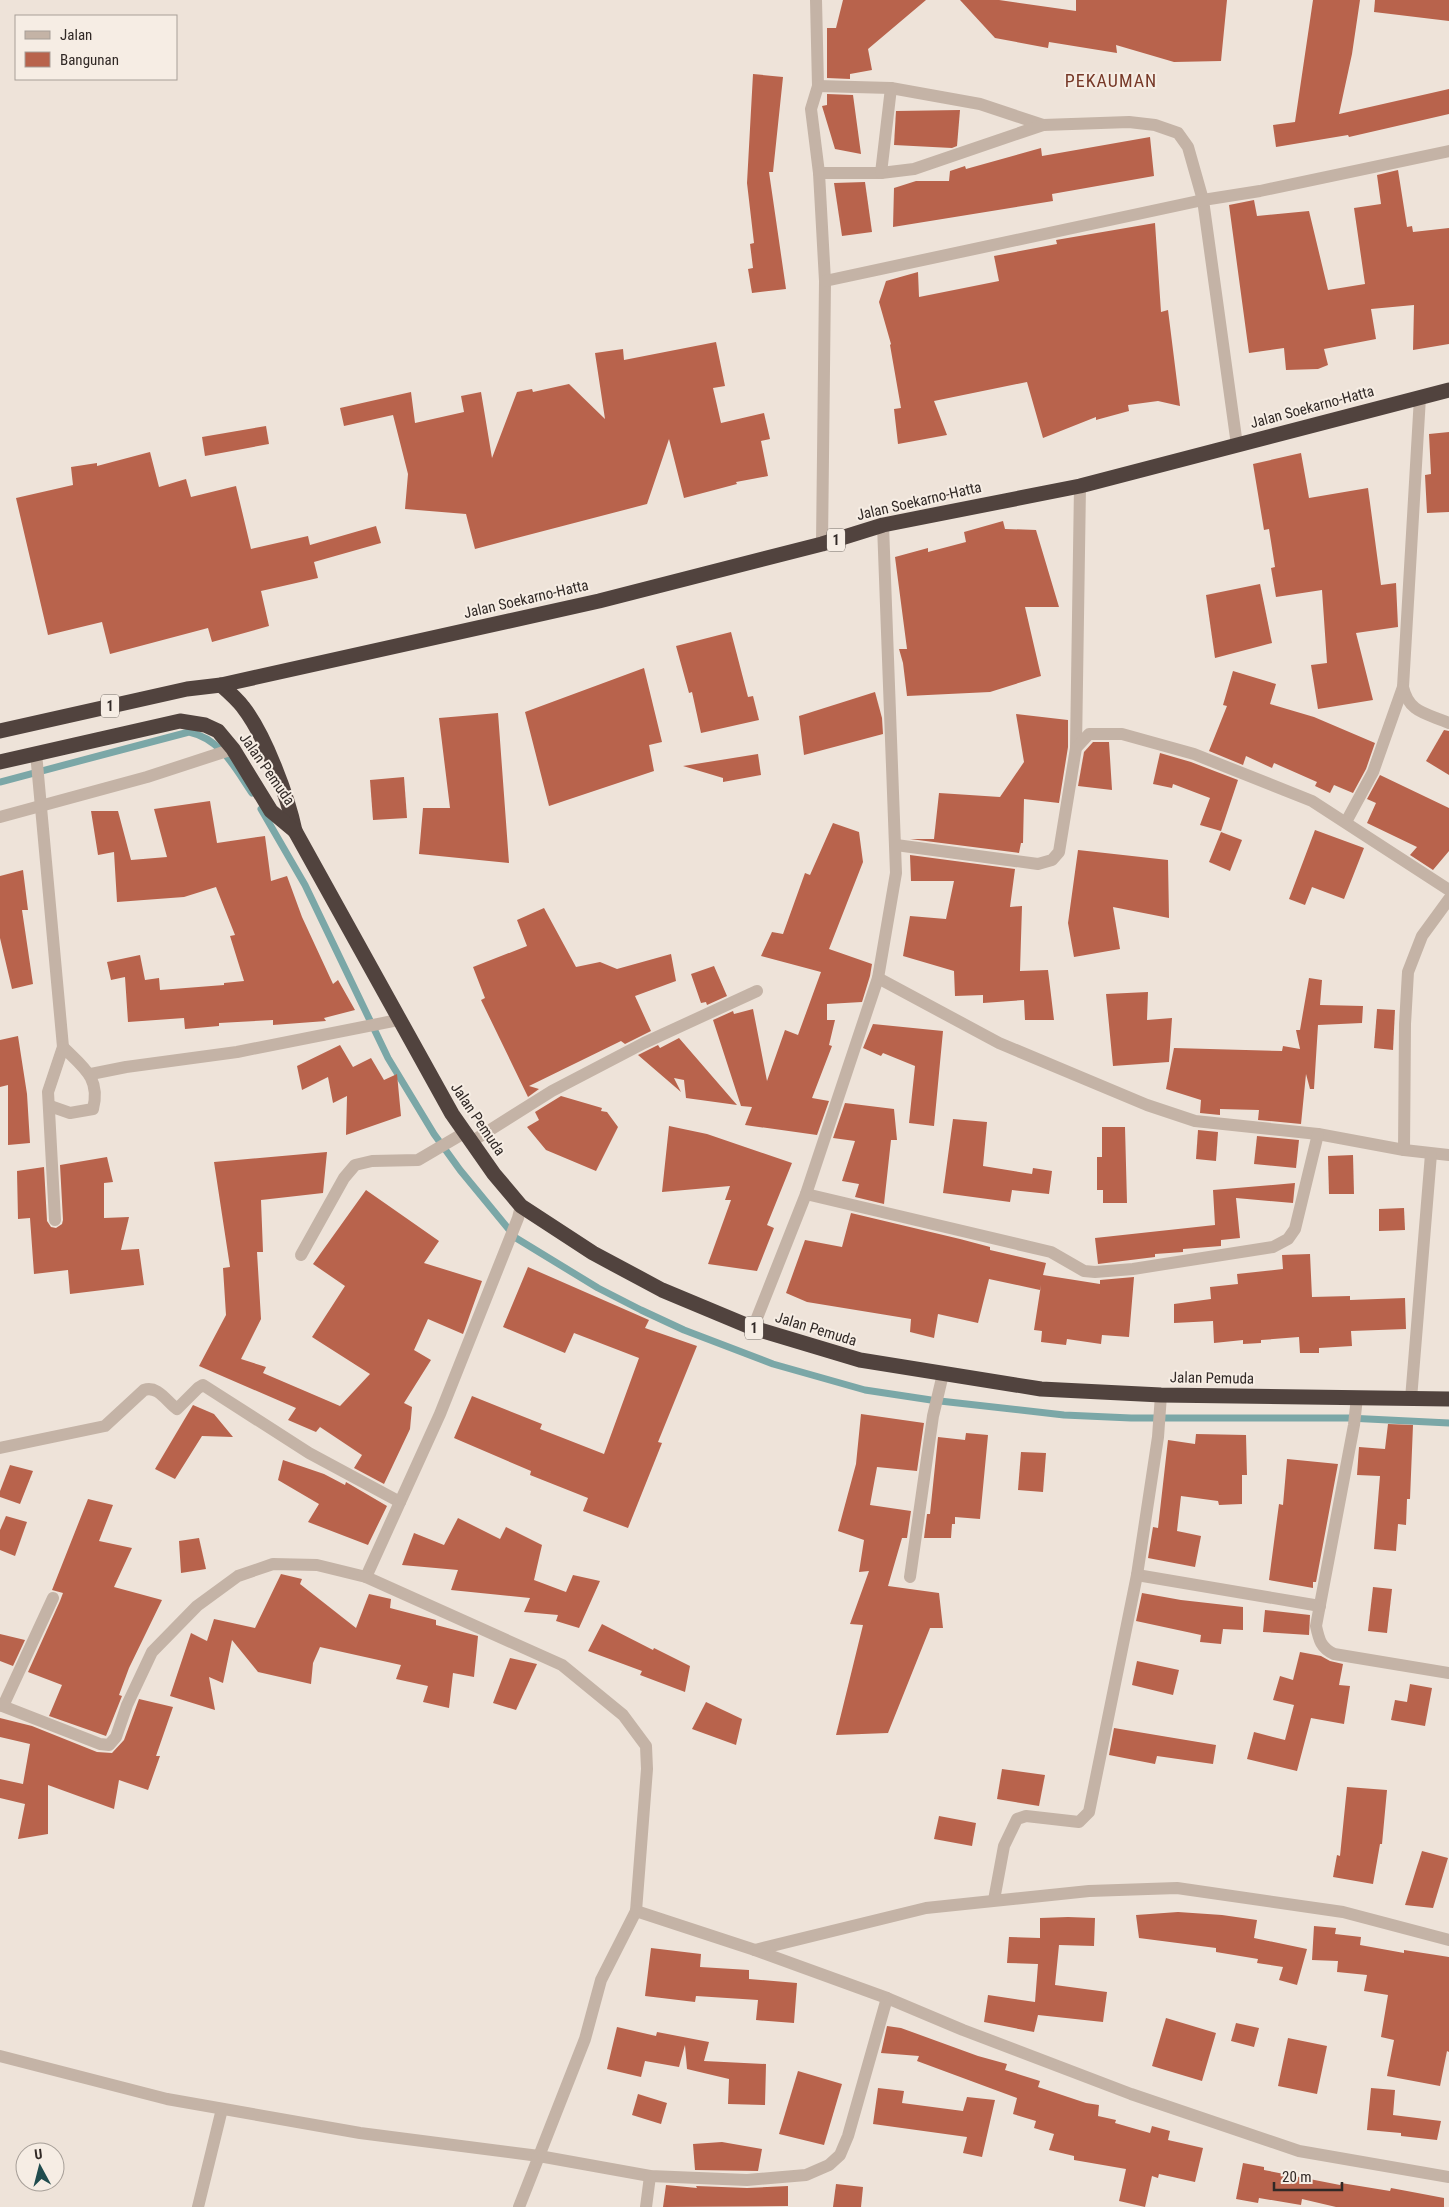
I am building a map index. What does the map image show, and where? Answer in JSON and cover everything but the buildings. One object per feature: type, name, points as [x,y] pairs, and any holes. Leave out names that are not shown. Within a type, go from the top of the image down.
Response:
[{"type":"highway","name":"Jalan Soekarno-Hatta","points":[[222,685],[488,627],[822,544],[883,524],[1080,486],[1449,390]]},
{"type":"highway","name":"1","points":[[0,731],[187,689],[222,685]]},
{"type":"highway","name":"Jalan Pemuda","points":[[222,685],[243,706],[253,721],[290,803],[295,832],[462,1138],[520,1212],[662,1290],[753,1328],[860,1360],[941,1380],[1161,1402],[1449,1399]]},
{"type":"highway","name":"Jalan Pemuda","points":[[37,759],[180,721],[205,725],[218,732],[233,749],[271,811],[295,832]]},
{"type":"highway","name":"1","points":[[0,762],[37,759]]},
{"type":"street","points":[[816,0],[818,86],[811,109],[819,173],[825,280],[822,544]]},
{"type":"street","points":[[818,86],[891,88],[980,104],[1043,125]]},
{"type":"street","points":[[881,173],[891,88]]},
{"type":"street","points":[[819,173],[881,173],[914,168],[1043,125],[1129,122],[1155,124],[1178,133],[1188,147],[1202,200],[1237,445]]},
{"type":"street","points":[[825,280],[1202,200],[1260,191],[1449,152]]},
{"type":"street","points":[[1420,397],[1403,687],[1406,701],[1412,707],[1449,723]]},
{"type":"street","points":[[896,845],[1038,864],[1052,860],[1059,852],[1076,748],[1080,486]]},
{"type":"street","points":[[753,1328],[806,1194],[878,978],[896,873],[883,524]]},
{"type":"street","points":[[1346,822],[1373,772],[1403,687]]},
{"type":"street","points":[[1076,748],[1090,734],[1122,734],[1194,754],[1312,801],[1449,890]]},
{"type":"street","points":[[0,817],[147,777],[233,749]]},
{"type":"street","points":[[37,759],[63,1047],[48,1092],[55,1220]]},
{"type":"street","points":[[1404,1150],[1405,1024],[1408,972],[1422,936],[1449,899]]},
{"type":"street","points":[[878,978],[999,1043],[1147,1105],[1195,1121],[1318,1134],[1404,1150],[1449,1155]]},
{"type":"street","points":[[301,1255],[344,1178],[355,1165],[372,1161],[418,1160],[644,1043],[757,991]]},
{"type":"street","points":[[91,1074],[126,1067],[237,1052],[398,1020]]},
{"type":"street","points":[[50,1106],[70,1113],[93,1109],[96,1098],[91,1074],[63,1047]]},
{"type":"street","points":[[806,1194],[1050,1252],[1084,1271],[1133,1269],[1273,1247],[1288,1239],[1295,1229],[1318,1134]]},
{"type":"street","points":[[1411,1400],[1431,1154]]},
{"type":"street","points":[[366,1577],[440,1414],[520,1212]]},
{"type":"street","points":[[910,1577],[933,1416],[941,1380]]},
{"type":"street","points":[[0,1448],[105,1426],[144,1390],[149,1388],[154,1389],[178,1409],[203,1385],[309,1453],[400,1502]]},
{"type":"street","points":[[1356,1401],[1354,1425],[1316,1626],[1320,1644],[1325,1650],[1334,1654],[1449,1673]]},
{"type":"street","points":[[994,1900],[1004,1846],[1017,1819],[1026,1816],[1079,1822],[1089,1812],[1137,1575],[1158,1437],[1161,1402]]},
{"type":"street","points":[[53,1598],[1,1705],[100,1744],[109,1745],[116,1737],[127,1705],[152,1652],[197,1606],[238,1576],[273,1564],[317,1565],[366,1577],[562,1666],[623,1715],[646,1746],[647,1769],[636,1911],[601,1980],[585,2039],[519,2207]]},
{"type":"street","points":[[1137,1575],[1320,1606]]},
{"type":"street","points":[[756,1950],[926,1908],[1089,1891],[1177,1888],[1343,1912],[1449,1940]]},
{"type":"street","points":[[636,1911],[756,1950],[887,1998],[963,2030],[1131,2094],[1299,2151],[1449,2177]]},
{"type":"street","points":[[0,2056],[167,2099],[360,2133],[539,2156],[650,2176],[747,2180],[806,2176],[829,2165],[840,2155],[848,2136],[887,1998]]},
{"type":"street","points":[[198,2207],[222,2109]]},
{"type":"street","points":[[646,2207],[650,2176]]},
{"type":"waterway","points":[[0,782],[189,732],[210,741],[219,748],[252,793]]},
{"type":"waterway","points":[[261,809],[305,885],[388,1058],[434,1134],[460,1170],[516,1238],[598,1288],[684,1330],[773,1364],[865,1390],[931,1400],[1064,1415],[1131,1418],[1348,1418],[1449,1423]]},
{"type":"district","name":"PEKAUMAN","points":[[1111,81]]}]
